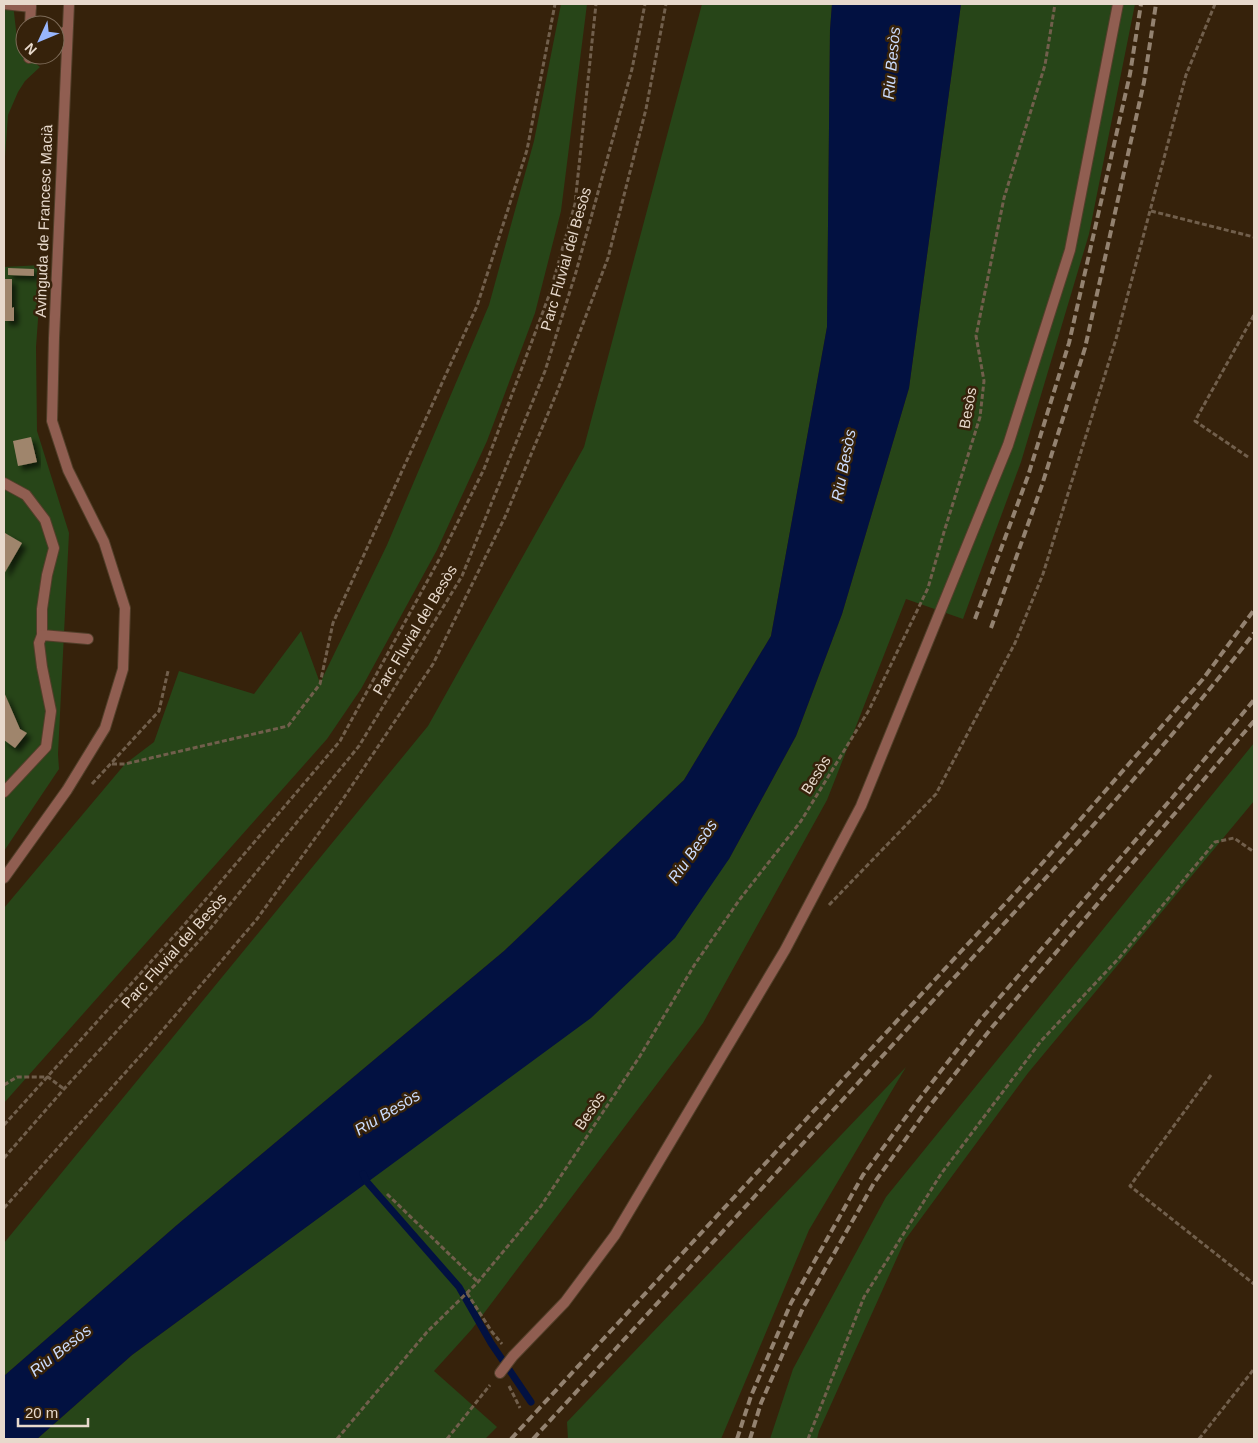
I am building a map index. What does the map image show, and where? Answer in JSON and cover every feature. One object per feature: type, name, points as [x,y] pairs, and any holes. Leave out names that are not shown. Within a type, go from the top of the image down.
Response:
[{"type":"street","points":[[4,4],[31,5]]},
{"type":"street","name":"Avinguda de Francesc Macià","points":[[4,878],[67,790],[105,728],[123,669],[125,608],[104,542],[68,470],[52,421],[69,4]]},
{"type":"street","points":[[500,1373],[513,1356],[565,1302],[615,1235],[785,950],[861,806],[1014,426],[1070,250],[1118,4]]},
{"type":"street","points":[[4,483],[26,495],[45,520],[54,548],[46,575],[42,609],[42,635],[39,643],[51,711],[46,747],[4,792]]},
{"type":"street","points":[[42,635],[88,639]]},
{"type":"path","points":[[112,764],[125,764],[288,726],[320,684],[333,623],[477,306],[527,150],[555,4]]},
{"type":"path","name":"Parc Fluvial del Besòs","points":[[4,1125],[184,925],[340,741],[441,556],[484,470],[550,293],[575,204],[596,4]]},
{"type":"path","name":"Parc Fluvial del Besòs","points":[[4,1158],[64,1089],[209,930],[359,746],[462,576],[545,371],[576,272],[632,69],[645,4]]},
{"type":"path","points":[[4,1208],[150,1045],[257,919],[339,805],[433,664],[505,517],[557,392],[608,258],[646,109],[666,4]]},
{"type":"path","name":"Besòs","points":[[336,1439],[427,1332],[478,1282],[541,1206],[640,1056],[695,964],[740,899],[801,821],[869,710],[928,588],[980,417],[984,381],[976,336],[1004,198],[1045,65],[1055,4]]},
{"type":"path","points":[[826,908],[936,794],[1016,643],[1049,556],[1116,339],[1186,75],[1215,4]]},
{"type":"path","points":[[1150,211],[1254,237]]},
{"type":"path","points":[[1248,457],[1195,421],[1254,315]]},
{"type":"path","points":[[67,790],[84,792],[112,764],[159,711],[168,671]]},
{"type":"path","points":[[808,1439],[864,1297],[941,1174],[1041,1040],[1120,957],[1215,842],[1234,838],[1254,852]]},
{"type":"path","points":[[1211,1075],[1130,1186],[1254,1284]]},
{"type":"path","points":[[4,1085],[17,1077],[48,1076],[64,1089]]},
{"type":"path","points":[[387,1194],[478,1282]]},
{"type":"path","points":[[468,1293],[499,1341]]},
{"type":"path","points":[[1200,1439],[1254,1369]]},
{"type":"path","points":[[447,1439],[500,1373],[510,1387],[520,1408]]},
{"type":"green space","points":[[4,4],[13,4],[15,65],[38,65],[40,67],[25,81],[8,115],[4,171]]},
{"type":"green space","points":[[561,4],[587,4],[561,211],[535,313],[487,441],[437,550],[361,689],[327,739],[4,1103],[4,908],[125,764],[154,742],[179,671],[254,694],[301,631],[320,683],[387,545],[489,305],[534,141]]},
{"type":"green space","points":[[702,4],[832,4],[830,30],[827,327],[771,636],[684,780],[504,951],[177,1225],[4,1376],[4,1243],[428,726],[584,447]]},
{"type":"green space","points":[[961,4],[1135,4],[1089,234],[1021,462],[963,619],[906,599],[827,800],[703,1023],[472,1329],[434,1371],[497,1427],[485,1439],[37,1439],[132,1355],[367,1182],[729,859],[796,736],[842,614],[909,388]]},
{"type":"green space","points":[[42,265],[36,347],[37,431],[69,533],[58,754],[59,769],[4,851],[4,267]]},
{"type":"green space","points":[[1254,743],[1254,801],[1028,1073],[905,1240],[817,1439],[770,1439],[793,1369],[886,1197]]},
{"type":"green space","points":[[906,1067],[809,1230],[721,1439],[568,1439],[567,1422]]},
{"type":"water","name":"Riu Besòs","points":[[832,4],[961,4],[909,388],[842,614],[796,736],[729,859],[675,938],[591,1018],[132,1355],[37,1439],[4,1439],[4,1376],[177,1225],[504,951],[684,780],[771,636],[827,327],[830,30]]},
{"type":"building","points":[[8,268],[34,269],[34,276],[8,275]]},
{"type":"building","points":[[4,279],[12,279],[14,321],[4,321]]},
{"type":"building","points":[[31,437],[37,462],[18,466],[13,441]]},
{"type":"building","points":[[5,533],[22,543],[4,574],[4,536]]},
{"type":"building","points":[[4,692],[20,729],[27,733],[15,748],[4,740]]},
{"type":"waterway","points":[[363,1174],[367,1182],[459,1287],[491,1343],[531,1402]]},
{"type":"railway","points":[[975,619],[1028,476],[1069,343],[1130,74],[1141,4]]},
{"type":"railway","points":[[991,628],[1042,485],[1085,348],[1144,82],[1156,4]]},
{"type":"railway","points":[[511,1439],[1038,868],[1203,679],[1254,610]]},
{"type":"railway","points":[[533,1439],[1101,816],[1179,726],[1254,633]]},
{"type":"railway","points":[[737,1439],[751,1396],[791,1303],[863,1175],[981,1019],[1254,700]]},
{"type":"railway","points":[[750,1439],[761,1403],[803,1308],[874,1183],[928,1108],[993,1026],[1254,721]]}]
